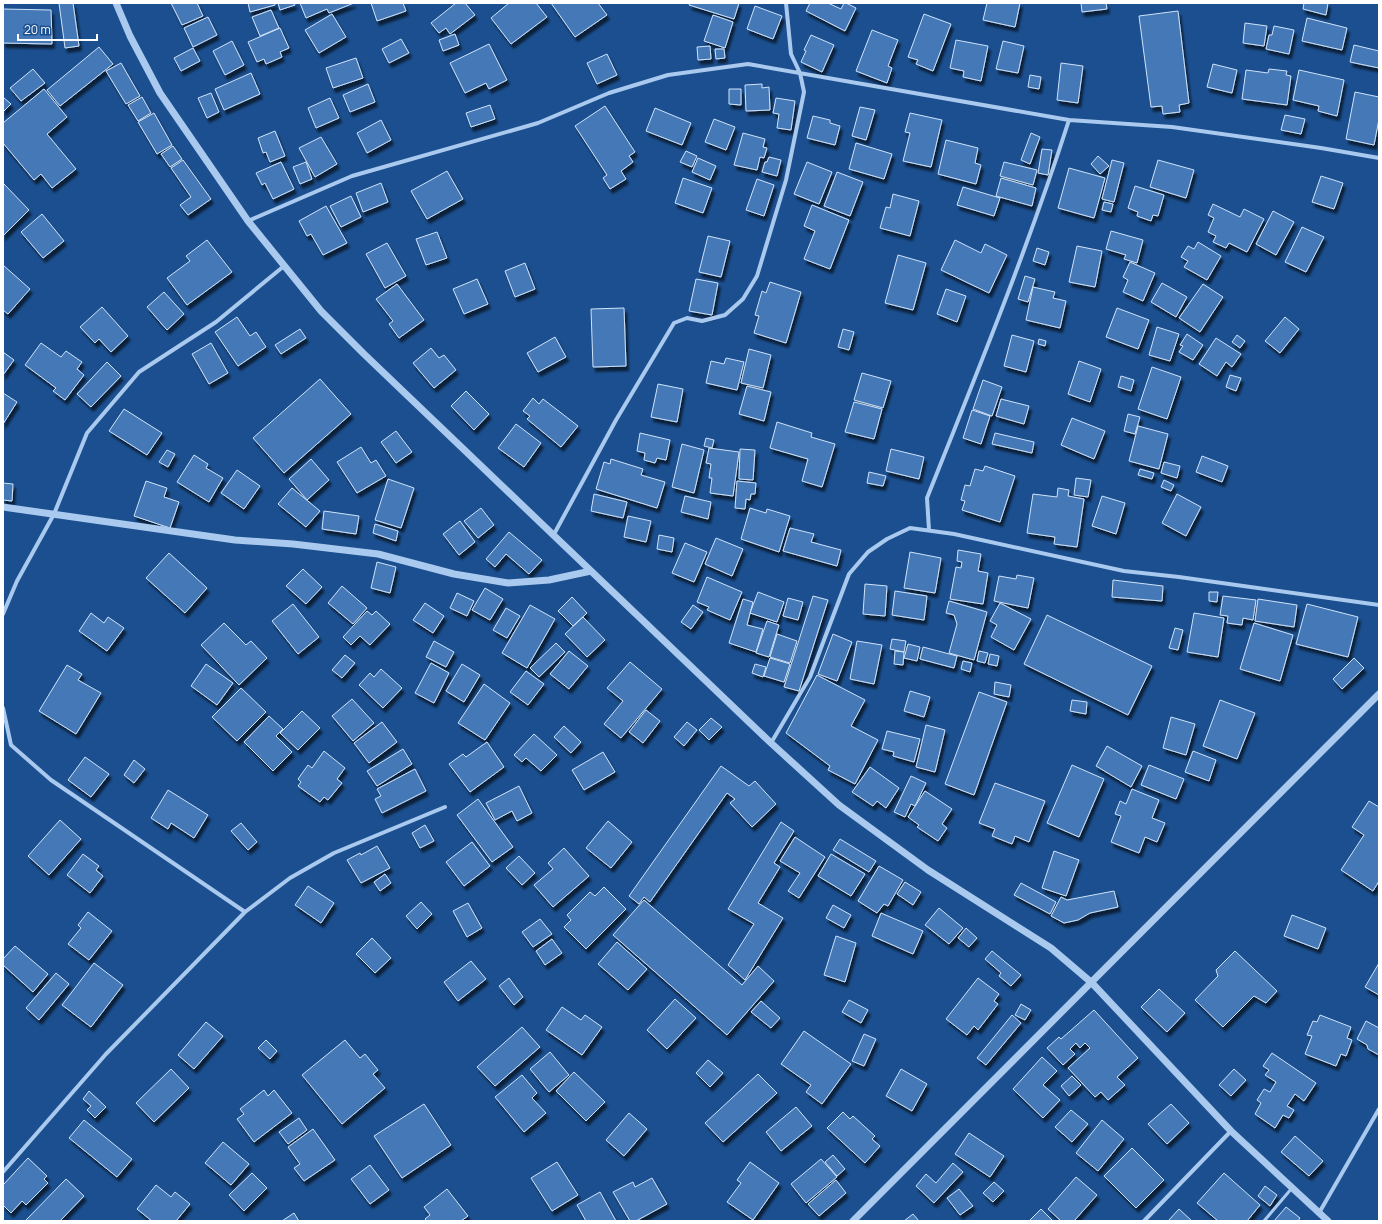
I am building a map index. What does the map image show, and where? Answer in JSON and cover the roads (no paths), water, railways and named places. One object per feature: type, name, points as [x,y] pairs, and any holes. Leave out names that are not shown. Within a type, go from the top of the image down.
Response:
[{"type":"street","points":[[116,3],[130,36],[160,93],[248,221],[321,311],[552,536],[591,571],[771,743],[839,805],[928,870],[1051,948],[1092,983],[1231,1131],[1328,1221]]},
{"type":"street","points":[[552,536],[616,420],[674,323],[687,318],[702,321],[725,315],[743,299],[757,276],[786,180],[804,92],[800,73],[791,54],[786,3]]},
{"type":"street","points":[[248,221],[352,176],[538,123],[609,93],[668,75],[748,64],[1069,120],[1172,127],[1321,148],[1379,158]]},
{"type":"street","points":[[929,530],[927,498],[1017,273],[1044,199],[1069,120]]},
{"type":"street","points":[[3,614],[17,581],[54,514],[87,433],[139,372],[216,322],[284,266]]},
{"type":"street","points":[[3,506],[234,540],[292,544],[378,554],[454,574],[508,583],[549,580],[591,571]]},
{"type":"street","points":[[771,743],[810,677],[849,574],[868,552],[887,539],[910,528],[929,530],[1124,571],[1187,578],[1379,605]]},
{"type":"street","points":[[853,1221],[1379,694]]},
{"type":"street","points":[[3,708],[11,745],[51,780],[245,912]]},
{"type":"street","points":[[3,1172],[106,1054],[245,912],[290,878],[334,853],[445,807]]},
{"type":"street","points":[[1319,1213],[1379,1109]]},
{"type":"street","points":[[1144,1221],[1231,1131]]},
{"type":"lane","points":[[1264,1221],[1292,1188]]}]
